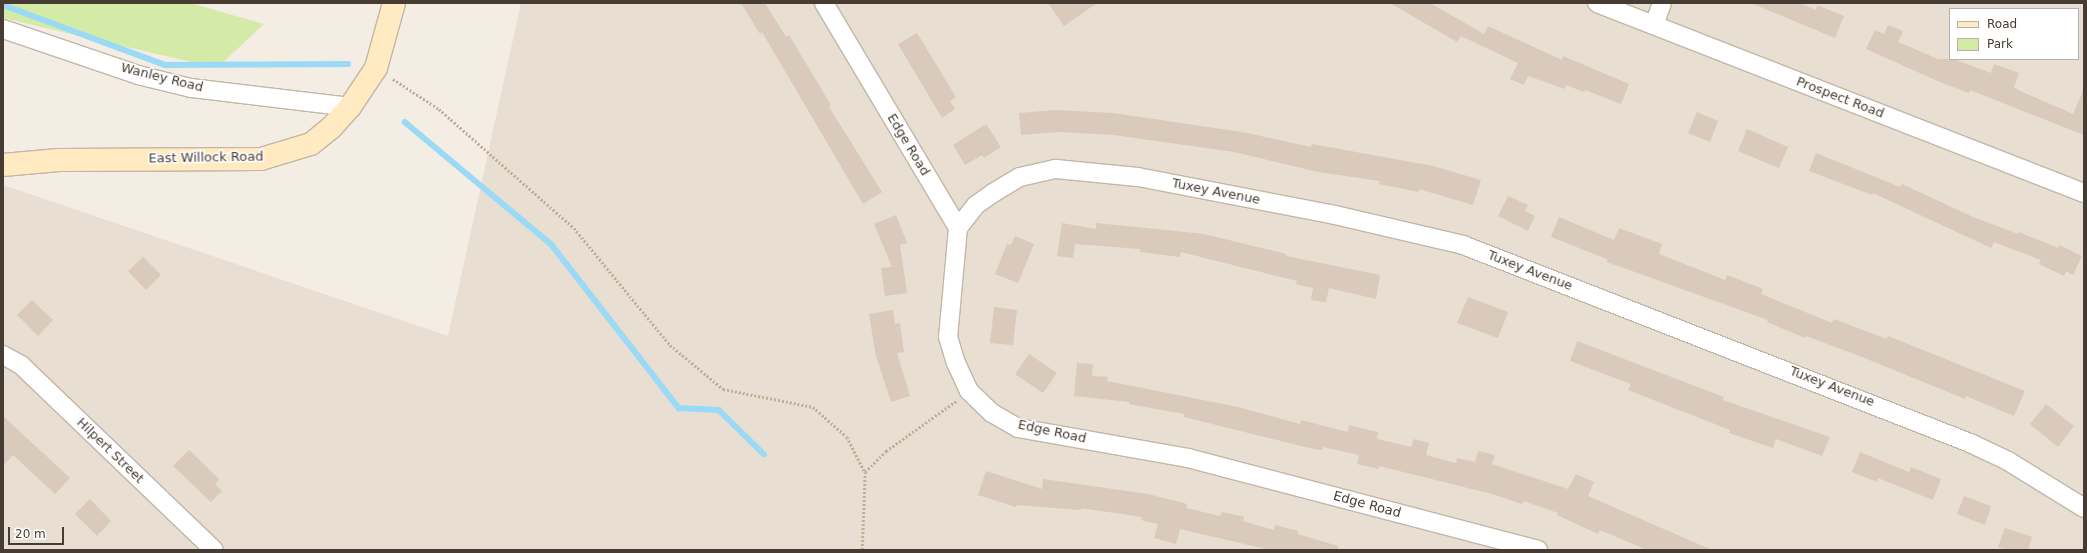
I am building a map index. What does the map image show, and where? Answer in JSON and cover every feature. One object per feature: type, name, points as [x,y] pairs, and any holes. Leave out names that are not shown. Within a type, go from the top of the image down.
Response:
[{"type":"street","name":"East Willock Road","points":[[3,165],[59,160],[261,159],[311,144],[331,128],[350,107],[376,68],[394,3]]},
{"type":"street","name":"Edge Road","points":[[824,3],[958,228],[948,337],[956,364],[969,391],[992,413],[1018,428],[1188,458],[1538,550]]},
{"type":"street","name":"Prospect Road","points":[[1597,3],[2084,193]]},
{"type":"street","points":[[1654,25],[1662,3]]},
{"type":"street","name":"Wanley Road","points":[[3,29],[138,74],[191,88],[350,107]]},
{"type":"street","name":"Tuxey Avenue","points":[[958,228],[976,205],[993,193],[1020,177],[1056,169],[1138,177],[1331,214],[1462,245],[1970,443],[2008,460],[2084,508]]},
{"type":"street","name":"Hilpert Street","points":[[3,355],[21,365],[214,550]]},
{"type":"path","points":[[376,68],[439,109],[574,228],[670,345],[723,389],[813,407],[847,437],[865,472],[862,550]]},
{"type":"path","points":[[865,472],[886,451],[969,391]]},
{"type":"shaded area","points":[[521,3],[2084,3],[2084,550],[3,550],[3,185],[448,336]]},
{"type":"green space","points":[[3,3],[190,3],[264,24],[217,68],[3,18]]},
{"type":"building","points":[[741,3],[765,3],[786,37],[789,35],[831,105],[829,107],[882,192],[863,204],[762,32],[760,34]]},
{"type":"building","points":[[1048,3],[1097,3],[1064,26]]},
{"type":"building","points":[[1390,3],[1430,3],[1484,34],[1488,26],[1562,60],[1563,56],[1629,84],[1621,104],[1585,90],[1584,92],[1566,85],[1565,89],[1528,76],[1524,85],[1510,79],[1518,63],[1461,36],[1457,42]]},
{"type":"building","points":[[1751,3],[1799,3],[1816,10],[1817,5],[1844,16],[1835,38]]},
{"type":"building","points":[[1888,25],[1903,31],[1898,42],[1938,59],[1956,60],[1991,73],[1994,64],[2019,73],[2014,87],[2073,114],[2084,89],[2084,135],[1970,90],[1969,93],[1942,83],[1866,49],[1875,30],[1884,34]]},
{"type":"building","points":[[917,33],[956,97],[950,101],[955,109],[942,118],[898,44]]},
{"type":"building","points":[[1057,110],[1113,113],[1242,132],[1311,147],[1312,144],[1433,166],[1481,180],[1473,205],[1419,189],[1419,192],[1379,184],[1380,181],[1318,172],[1234,152],[1114,135],[1060,132],[1021,135],[1019,113]]},
{"type":"building","points":[[1697,112],[1718,121],[1710,142],[1688,133]]},
{"type":"building","points":[[986,124],[1001,147],[984,158],[982,155],[965,165],[953,145]]},
{"type":"building","points":[[1747,129],[1788,147],[1779,168],[1738,151]]},
{"type":"building","points":[[1816,153],[1900,187],[1902,184],[1973,217],[2018,234],[2019,232],[2058,248],[2059,245],[2082,256],[2073,275],[2066,271],[2064,276],[2039,264],[2041,260],[1994,242],[1991,248],[1873,193],[1872,195],[1809,171]]},
{"type":"building","points":[[1508,196],[1528,205],[1525,211],[1535,216],[1528,231],[1498,216]]},
{"type":"building","points":[[896,215],[907,243],[900,245],[907,293],[885,296],[881,268],[892,267],[874,224]]},
{"type":"building","points":[[1559,217],[1614,240],[1619,228],[1662,244],[1659,254],[1725,280],[1727,275],[1763,289],[1761,294],[1832,323],[1834,319],[1887,339],[1888,336],[2025,391],[2014,416],[1966,396],[1965,399],[1862,357],[1806,336],[1805,338],[1767,322],[1768,320],[1607,262],[1607,259],[1551,237]]},
{"type":"building","points":[[1062,223],[1096,229],[1096,223],[1204,234],[1286,254],[1286,256],[1380,275],[1376,299],[1329,288],[1326,302],[1311,300],[1313,288],[1296,284],[1297,281],[1181,252],[1180,257],[1140,252],[1140,249],[1075,244],[1073,258],[1057,256]]},
{"type":"building","points":[[1015,236],[1034,244],[1018,283],[995,274],[1007,244],[1011,245]]},
{"type":"building","points":[[143,257],[161,275],[146,290],[128,271]]},
{"type":"building","points":[[1468,297],[1508,312],[1498,338],[1457,323]]},
{"type":"building","points":[[32,300],[53,320],[38,336],[17,315]]},
{"type":"building","points":[[994,307],[1017,310],[1013,345],[990,343]]},
{"type":"building","points":[[893,310],[895,324],[900,323],[904,352],[897,353],[910,396],[891,402],[876,356],[869,314]]},
{"type":"building","points":[[1577,341],[1724,397],[1723,400],[1830,437],[1822,456],[1776,439],[1773,448],[1729,433],[1730,430],[1628,390],[1631,384],[1570,361]]},
{"type":"building","points":[[1029,354],[1057,373],[1043,393],[1015,374]]},
{"type":"building","points":[[1077,363],[1093,364],[1092,376],[1108,377],[1107,381],[1238,407],[1300,424],[1301,420],[1348,432],[1349,425],[1378,432],[1377,439],[1411,447],[1414,439],[1429,443],[1426,455],[1456,463],[1457,458],[1475,462],[1478,451],[1495,455],[1492,464],[1568,489],[1576,474],[1594,482],[1588,496],[1712,550],[1647,550],[1600,530],[1598,534],[1557,515],[1558,513],[1524,501],[1522,504],[1492,494],[1379,466],[1379,469],[1357,464],[1359,455],[1323,447],[1322,450],[1318,450],[1184,417],[1184,414],[1129,404],[1130,402],[1074,396]]},
{"type":"building","points":[[2046,404],[2074,426],[2058,447],[2030,424]]},
{"type":"building","points":[[3,416],[70,478],[55,494],[13,455],[3,466]]},
{"type":"building","points":[[189,450],[219,479],[215,484],[222,491],[211,502],[173,466]]},
{"type":"building","points":[[1860,452],[1909,472],[1911,467],[1941,479],[1933,500],[1878,478],[1877,482],[1852,472]]},
{"type":"building","points":[[986,471],[1042,489],[1043,479],[1148,494],[1187,504],[1186,508],[1220,516],[1222,512],[1244,517],[1243,521],[1274,530],[1275,525],[1298,531],[1298,534],[1338,546],[1338,550],[1270,550],[1180,529],[1176,544],[1154,538],[1158,524],[1141,520],[1142,517],[1081,508],[1081,510],[1017,505],[1016,507],[978,495]]},
{"type":"building","points":[[1964,496],[1991,506],[1985,525],[1957,514]]},
{"type":"building","points":[[90,499],[111,521],[97,536],[75,514]]},
{"type":"building","points":[[2005,528],[2032,537],[2028,550],[2007,550],[1998,547]]},
{"type":"waterway","points":[[3,5],[165,65],[348,64]]},
{"type":"waterway","points":[[405,122],[552,245],[679,408],[719,410],[764,454]]}]
